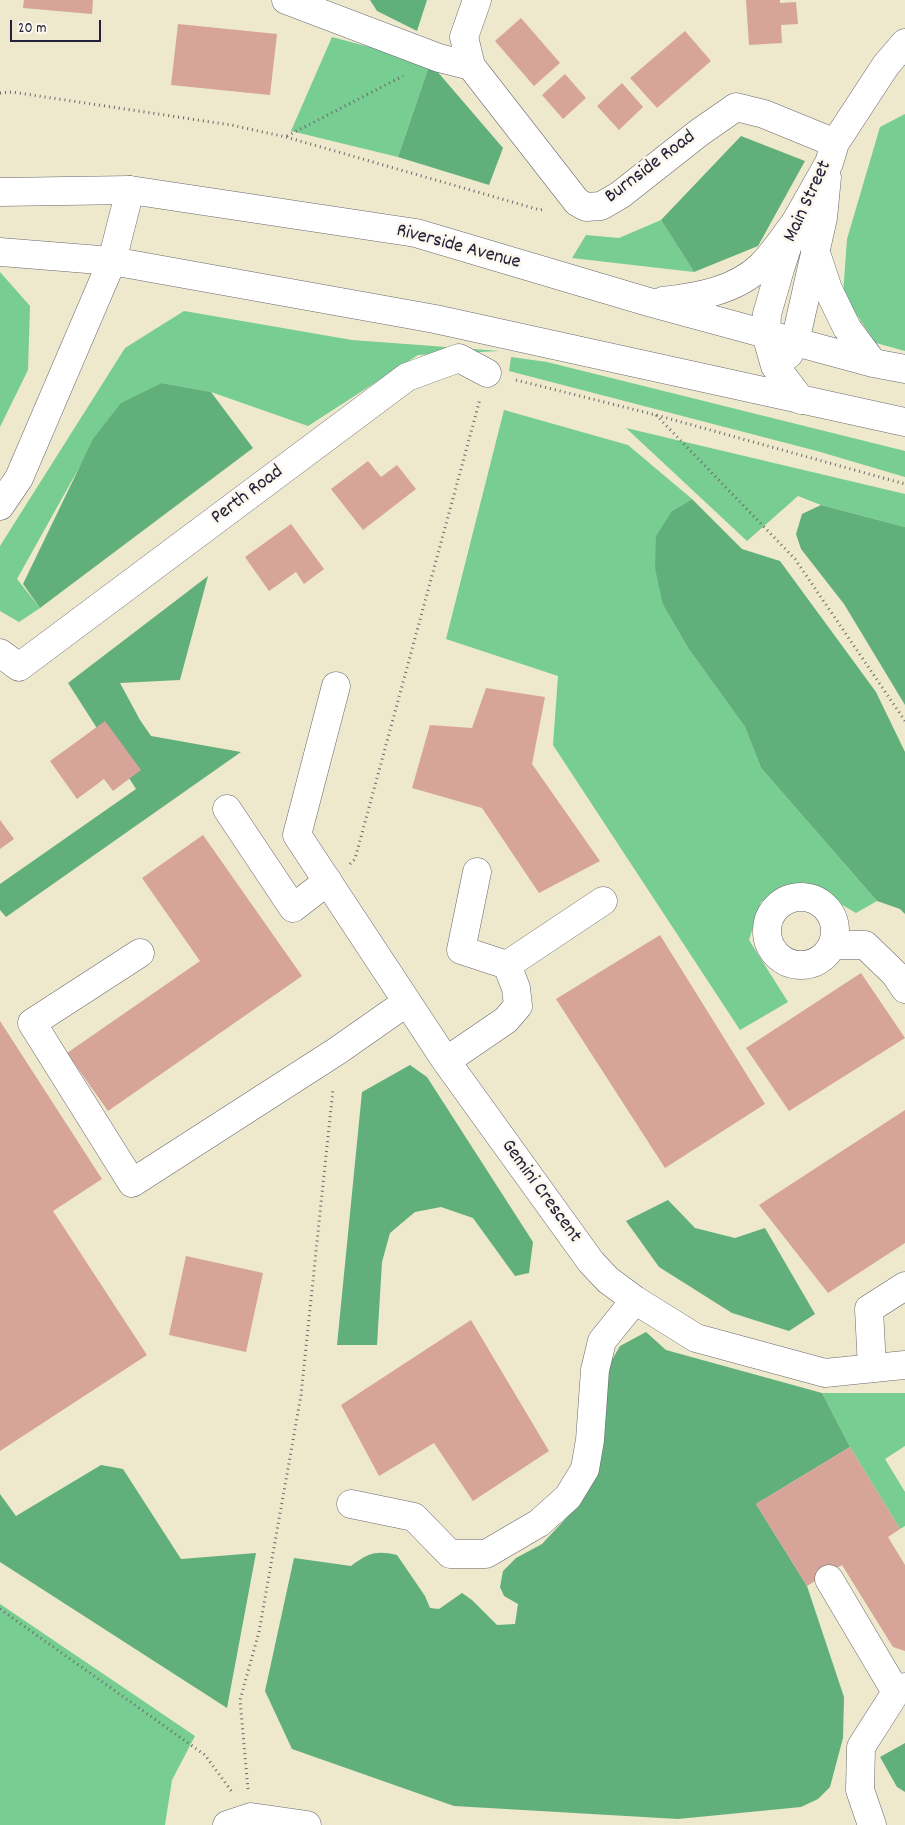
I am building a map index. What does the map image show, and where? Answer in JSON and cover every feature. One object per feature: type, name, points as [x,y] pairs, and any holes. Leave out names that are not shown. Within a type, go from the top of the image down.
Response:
[{"type":"street","points":[[286,0],[439,58],[471,66]]},
{"type":"street","name":"Burnside Road","points":[[477,0],[464,37],[471,66],[577,202],[586,207],[601,206],[620,195],[700,132],[736,107],[764,114],[832,153]]},
{"type":"street","name":"Main Street","points":[[802,400],[774,366],[766,334],[767,314],[795,223],[832,153],[895,69],[905,43]]},
{"type":"street","points":[[737,386],[774,366],[789,354],[795,342],[823,218],[832,153]]},
{"type":"street","points":[[0,506],[19,478],[112,260],[130,190]]},
{"type":"street","name":"Riverside Avenue","points":[[0,192],[130,190],[416,233],[652,303],[873,363],[905,369]]},
{"type":"street","points":[[652,303],[698,297],[732,285],[760,266],[795,223]]},
{"type":"street","points":[[815,250],[828,289],[847,328],[873,363]]},
{"type":"street","points":[[0,252],[112,260],[435,319],[905,422]]},
{"type":"street","name":"Perth Road","points":[[6,667],[406,377],[459,358],[487,373]]},
{"type":"street","name":"Gemini Crescent","points":[[336,686],[297,835],[446,1061],[591,1262],[608,1280],[635,1300],[696,1338],[826,1373],[905,1365]]},
{"type":"street","points":[[227,809],[293,908],[328,881]]},
{"type":"street","points":[[477,872],[461,950],[507,965]]},
{"type":"street","points":[[507,965],[603,902]]},
{"type":"street","points":[[832,945],[865,945],[895,974],[905,989]]},
{"type":"street","points":[[140,953],[32,1022],[132,1183],[337,1051],[407,1002]]},
{"type":"street","points":[[446,1061],[506,1020],[518,1006],[516,988],[507,965]]},
{"type":"street","points":[[872,1368],[869,1309],[905,1286]]},
{"type":"street","points":[[351,1504],[414,1517],[450,1554],[486,1554],[539,1523],[568,1497],[585,1469],[590,1440],[595,1370],[602,1342],[635,1300]]},
{"type":"street","points":[[830,1579],[901,1690],[861,1747],[860,1790],[872,1825]]},
{"type":"street","points":[[239,1821],[307,1825]]},
{"type":"path","points":[[286,137],[439,58]]},
{"type":"path","points":[[0,93],[12,92],[231,124],[286,137],[540,210],[577,202]]},
{"type":"path","points":[[328,881],[356,860],[487,373],[656,414],[905,484]]},
{"type":"path","points":[[656,414],[795,559],[905,720]]},
{"type":"path","points":[[239,1821],[240,1700],[259,1632],[300,1395],[337,1051]]},
{"type":"path","points":[[0,1610],[205,1756],[239,1821]]},
{"type":"green space","points":[[370,0],[427,0],[417,31],[377,11]]},
{"type":"green space","points":[[332,37],[430,63],[398,157],[291,131]]},
{"type":"green space","points":[[430,63],[503,148],[489,185],[398,157]]},
{"type":"green space","points":[[905,114],[905,351],[876,343],[843,295],[847,239],[880,127]]},
{"type":"green space","points":[[741,136],[805,161],[758,246],[694,272],[661,220]]},
{"type":"green space","points":[[661,220],[694,272],[572,258],[586,235],[619,238]]},
{"type":"green space","points":[[0,272],[30,306],[28,370],[0,427]]},
{"type":"green space","points":[[184,311],[352,340],[500,351],[418,355],[308,426],[211,392],[162,383],[99,432],[17,579],[40,608],[19,622],[0,611],[0,546],[125,348]]},
{"type":"green space","points":[[511,357],[547,362],[905,451],[905,477],[817,451],[509,371]]},
{"type":"green space","points":[[162,383],[211,392],[253,448],[40,608],[23,584],[93,439],[121,403]]},
{"type":"green space","points":[[504,410],[628,445],[692,499],[672,511],[663,605],[688,648],[745,727],[761,768],[877,901],[856,913],[803,882],[761,902],[749,940],[788,1002],[740,1030],[553,745],[558,676],[446,639]]},
{"type":"green space","points":[[626,428],[905,494],[905,527],[821,505],[798,496],[747,541]]},
{"type":"green space","points":[[692,499],[742,549],[780,561],[876,692],[905,752],[905,914],[900,909],[877,901],[761,768],[745,727],[688,648],[663,605],[655,568],[656,536],[672,511]]},
{"type":"green space","points":[[821,505],[905,527],[905,705],[844,604],[801,549],[796,534],[802,514]]},
{"type":"green space","points":[[208,576],[180,680],[120,683],[151,736],[241,752],[6,917],[0,910],[0,884],[136,789],[68,683]]},
{"type":"green space","points":[[410,1065],[427,1077],[533,1242],[529,1273],[515,1276],[473,1218],[441,1207],[415,1212],[390,1233],[382,1262],[377,1345],[337,1345],[362,1092]]},
{"type":"green space","points":[[668,1200],[695,1228],[735,1238],[765,1228],[815,1314],[789,1331],[732,1313],[659,1267],[626,1221]]},
{"type":"green space","points":[[646,1332],[666,1350],[822,1393],[850,1447],[756,1504],[807,1586],[844,1697],[843,1738],[830,1787],[818,1799],[801,1807],[678,1819],[454,1806],[292,1749],[265,1691],[294,1558],[351,1566],[367,1555],[383,1553],[397,1555],[425,1596],[430,1608],[439,1609],[462,1593],[472,1600],[497,1625],[515,1624],[518,1604],[504,1596],[500,1587],[503,1571],[516,1558],[542,1544],[571,1513],[587,1492],[602,1447],[609,1365],[620,1346]]},
{"type":"green space","points":[[822,1393],[905,1393],[905,1446],[885,1459],[905,1492],[905,1526],[900,1529],[850,1447]]},
{"type":"green space","points":[[101,1465],[123,1469],[181,1559],[256,1553],[227,1708],[0,1562],[0,1494],[16,1516]]},
{"type":"green space","points":[[0,1604],[195,1736],[172,1780],[165,1825],[0,1825]]},
{"type":"green space","points":[[905,1743],[905,1792],[897,1787],[880,1757]]},
{"type":"building","points":[[24,0],[93,0],[92,14],[23,8]]},
{"type":"building","points":[[746,0],[780,0],[780,3],[796,2],[798,24],[781,25],[782,43],[749,45]]},
{"type":"building","points":[[521,18],[560,63],[534,86],[495,41]]},
{"type":"building","points":[[178,24],[277,34],[270,95],[171,85]]},
{"type":"building","points":[[685,31],[711,61],[657,108],[630,78]]},
{"type":"building","points":[[565,74],[586,98],[563,119],[542,95]]},
{"type":"building","points":[[622,83],[643,107],[619,130],[597,106]]},
{"type":"building","points":[[368,461],[381,477],[397,465],[416,489],[363,530],[331,489]]},
{"type":"building","points":[[291,524],[324,569],[304,584],[296,572],[269,591],[245,557]]},
{"type":"building","points":[[486,688],[545,697],[532,764],[600,861],[539,893],[482,808],[412,788],[430,725],[472,728]]},
{"type":"building","points":[[105,721],[141,770],[113,791],[104,779],[77,799],[50,761]]},
{"type":"building","points":[[0,820],[14,839],[0,849]]},
{"type":"building","points":[[203,835],[302,976],[108,1111],[67,1053],[200,961],[142,878]]},
{"type":"building","points":[[660,935],[765,1104],[665,1168],[556,999]]},
{"type":"building","points":[[861,973],[905,1038],[789,1111],[746,1048]]},
{"type":"building","points":[[0,1021],[102,1179],[53,1211],[147,1355],[0,1451]]},
{"type":"building","points":[[905,1110],[905,1243],[828,1293],[759,1205]]},
{"type":"building","points":[[186,1256],[263,1273],[246,1352],[169,1335]]},
{"type":"building","points":[[471,1320],[549,1451],[473,1501],[434,1443],[379,1476],[341,1405]]},
{"type":"building","points":[[850,1447],[900,1529],[888,1537],[905,1565],[905,1651],[893,1647],[842,1565],[807,1586],[756,1504]]}]
